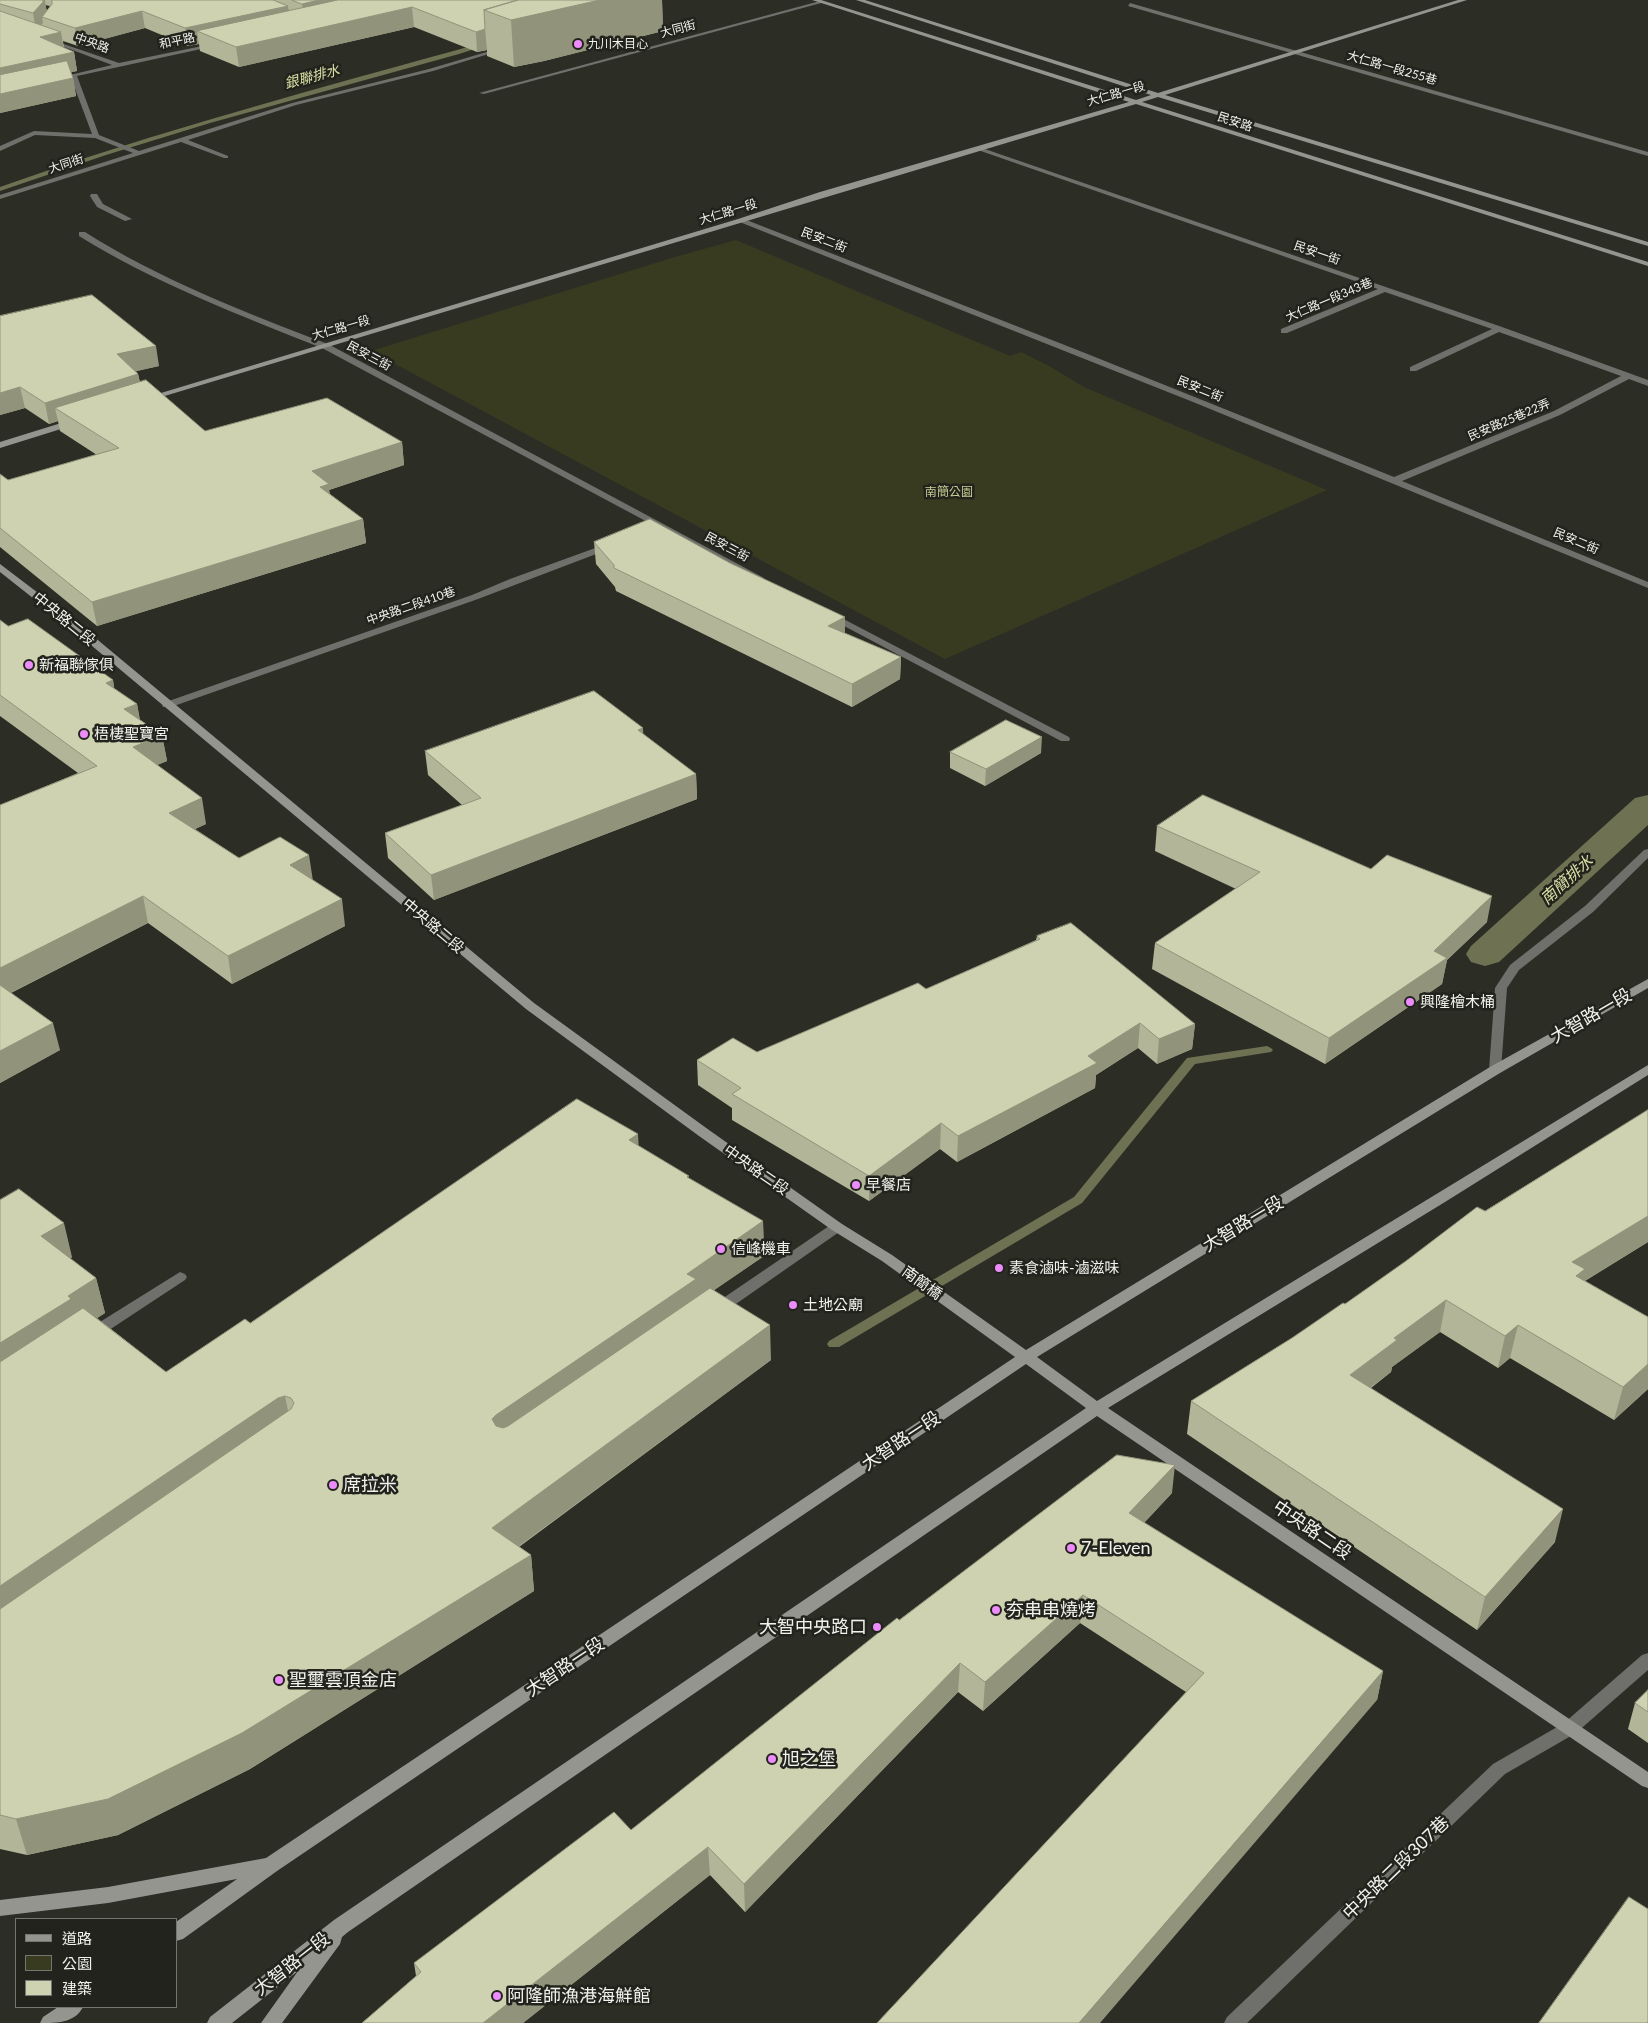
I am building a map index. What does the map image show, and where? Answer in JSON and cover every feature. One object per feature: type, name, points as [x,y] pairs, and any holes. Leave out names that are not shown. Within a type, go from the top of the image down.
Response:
[{"type":"street","name":"民安路","points":[[815,0],[1648,264]]},
{"type":"street","points":[[822,2],[830,0]]},
{"type":"street","name":"民安路","points":[[859,0],[1158,95],[1648,244]]},
{"type":"street","name":"大仁路一段","points":[[133,403],[199,381],[325,346],[741,221],[824,194],[1158,95],[1464,0]]},
{"type":"street","name":"大同街","points":[[482,93],[822,2]]},
{"type":"street","name":"大仁路一段255巷","points":[[1130,5],[1648,154]]},
{"type":"street","name":"中央路","points":[[39,36],[119,65]]},
{"type":"street","name":"和平路","points":[[46,81],[225,42]]},
{"type":"street","name":"大同街","points":[[0,197],[294,104],[417,74],[505,48]]},
{"type":"street","points":[[73,75],[96,136]]},
{"type":"street","points":[[0,149],[34,132],[54,136],[96,136],[139,153]]},
{"type":"street","points":[[182,140],[226,157]]},
{"type":"street","name":"民安一街","points":[[978,148],[1499,329],[1648,383]]},
{"type":"street","points":[[94,196],[100,204],[128,219]]},
{"type":"street","name":"民安二街","points":[[741,221],[945,300],[1396,480],[1648,585]]},
{"type":"street","points":[[82,234],[114,254],[252,318],[325,346]]},
{"type":"street","name":"大仁路一段343巷","points":[[1284,331],[1383,290]]},
{"type":"street","points":[[1413,369],[1499,329]]},
{"type":"street","name":"民安三街","points":[[325,346],[656,528],[766,582]]},
{"type":"street","name":"民安路25巷22弄","points":[[1396,480],[1557,413],[1628,376]]},
{"type":"street","points":[[0,445],[85,418]]},
{"type":"street","name":"中央路二段410巷","points":[[167,704],[475,597],[513,581],[615,544]]},
{"type":"street","name":"中央路二段","points":[[0,567],[530,1006],[704,1133],[837,1226],[887,1258]]},
{"type":"street","points":[[818,610],[1065,739]]},
{"type":"street","points":[[1496,1070],[1501,988],[1514,968],[1589,909],[1648,852]]},
{"type":"street","name":"大智路一段","points":[[178,1932],[271,1865],[1026,1357],[1496,1070],[1648,982]]},
{"type":"street","name":"大智路一段","points":[[217,2023],[341,1926],[1097,1408],[1440,1199],[1648,1069]]},
{"type":"street","points":[[708,1316],[837,1226]]},
{"type":"street","name":"南簡橋","points":[[887,1258],[956,1308]]},
{"type":"street","points":[[82,1341],[180,1277]]},
{"type":"street","name":"中央路二段","points":[[956,1308],[1097,1408],[1648,1781]]},
{"type":"street","name":"中央路二段307巷","points":[[1234,2023],[1499,1769],[1570,1728],[1648,1660]]},
{"type":"street","points":[[0,1908],[108,1895],[271,1865]]},
{"type":"street","points":[[271,2023],[341,1926]]},
{"type":"street","points":[[50,2023],[72,2008]]},
{"type":"green space","name":"南簡公園","points":[[736,240],[1010,356],[1021,352],[1084,387],[1327,490],[945,659],[371,351]]},
{"type":"building","points":[[0,0],[43,0],[43,2],[33,13],[0,4]]},
{"type":"building","points":[[52,0],[273,0],[288,6],[185,28],[142,11],[75,28],[42,17],[52,4]]},
{"type":"building","points":[[292,0],[319,0],[302,4]]},
{"type":"building","points":[[338,0],[518,0],[484,10],[485,29],[476,32],[412,7],[236,47],[197,31]]},
{"type":"building","points":[[518,0],[600,0],[511,20],[484,10]]},
{"type":"building","points":[[0,11],[61,32],[40,37],[74,52],[0,68]]},
{"type":"building","points":[[67,61],[73,78],[0,94],[0,75]]},
{"type":"building","points":[[92,295],[156,346],[117,354],[138,374],[45,403],[20,387],[0,393],[0,316]]},
{"type":"building","points":[[146,380],[205,431],[327,398],[402,442],[312,471],[329,484],[320,487],[363,519],[92,602],[0,528],[0,474],[8,480],[119,448],[55,408]]},
{"type":"building","points":[[650,519],[730,563],[845,617],[828,626],[901,657],[852,684],[614,568],[614,565],[594,542]]},
{"type":"building","points":[[28,619],[113,680],[106,683],[137,704],[124,709],[162,735],[133,747],[202,798],[169,813],[239,858],[280,837],[309,855],[290,865],[342,899],[228,956],[143,896],[0,968],[0,805],[97,766],[0,695],[0,620],[8,626]]},
{"type":"building","points":[[594,691],[643,728],[638,730],[696,774],[431,875],[385,833],[481,798],[425,751]]},
{"type":"building","points":[[1006,720],[1042,737],[986,769],[950,752]]},
{"type":"building","points":[[1203,795],[1371,869],[1387,855],[1492,896],[1434,951],[1447,958],[1329,1038],[1155,943],[1260,872],[1157,826]]},
{"type":"building","points":[[1071,923],[1195,1024],[1159,1039],[1140,1023],[1088,1056],[1097,1063],[958,1136],[941,1123],[869,1176],[732,1094],[741,1088],[697,1060],[733,1038],[757,1052],[918,983],[926,989],[1040,939],[1037,936]]},
{"type":"building","points":[[0,985],[53,1023],[0,1051]]},
{"type":"building","points":[[577,1099],[638,1134],[629,1140],[689,1176],[687,1177],[763,1221],[687,1274],[696,1279],[496,1415],[492,1419],[496,1426],[503,1428],[508,1426],[710,1288],[770,1325],[492,1528],[531,1555],[242,1733],[108,1799],[16,1819],[0,1815],[0,1609],[291,1409],[294,1403],[291,1398],[285,1396],[278,1398],[0,1586],[0,1362],[83,1308],[166,1372],[245,1319],[250,1323]]},
{"type":"building","points":[[1648,1110],[1648,1216],[1572,1262],[1585,1269],[1576,1276],[1648,1317],[1648,1364],[1623,1387],[1518,1325],[1505,1336],[1446,1300],[1394,1338],[1397,1340],[1350,1375],[1563,1509],[1485,1597],[1191,1401],[1292,1338],[1343,1303],[1345,1304],[1477,1207],[1485,1211]]},
{"type":"building","points":[[19,1189],[64,1223],[41,1236],[96,1278],[68,1296],[71,1299],[0,1343],[0,1200]]},
{"type":"building","points":[[1117,1455],[1175,1465],[1129,1513],[1383,1671],[1079,2023],[877,2023],[1204,1673],[1083,1595],[985,1682],[960,1663],[744,1884],[708,1847],[483,2023],[362,2023],[421,1972],[414,1963],[614,1812],[631,1830],[897,1618],[899,1620]]},
{"type":"building","points":[[1648,1690],[1648,1712],[1635,1703]]},
{"type":"building","points":[[1629,1897],[1648,1909],[1648,2022],[1539,2023]]},
{"type":"waterway","name":"銀聯排水","points":[[0,189],[103,154],[278,101],[482,45]]},
{"type":"waterway","name":"南簡排水","points":[[1485,954],[1648,806]]},
{"type":"waterway","points":[[834,1344],[1078,1200],[1191,1061],[1267,1050]]},
{"type":"place","name":"九川木目心","points":[[578,44]]},
{"type":"place","name":"新福聯傢俱","points":[[29,665]]},
{"type":"place","name":"梧棲聖寶宮","points":[[84,734]]},
{"type":"place","name":"興隆檜木桶","points":[[1410,1002]]},
{"type":"place","name":"早餐店","points":[[856,1185]]},
{"type":"place","name":"信峰機車","points":[[721,1249]]},
{"type":"place","name":"素食滷味-滷滋味","points":[[999,1268]]},
{"type":"place","name":"土地公廟","points":[[793,1305]]},
{"type":"place","name":"席拉米","points":[[333,1485]]},
{"type":"place","name":"7-Eleven","points":[[1071,1548]]},
{"type":"place","name":"夯串串燒烤","points":[[996,1610]]},
{"type":"place","name":"大智中央路口","points":[[877,1627]]},
{"type":"place","name":"聖璽雲頂金店","points":[[279,1680]]},
{"type":"place","name":"旭之堡","points":[[772,1759]]},
{"type":"place","name":"阿隆師漁港海鮮館","points":[[497,1996]]}]
